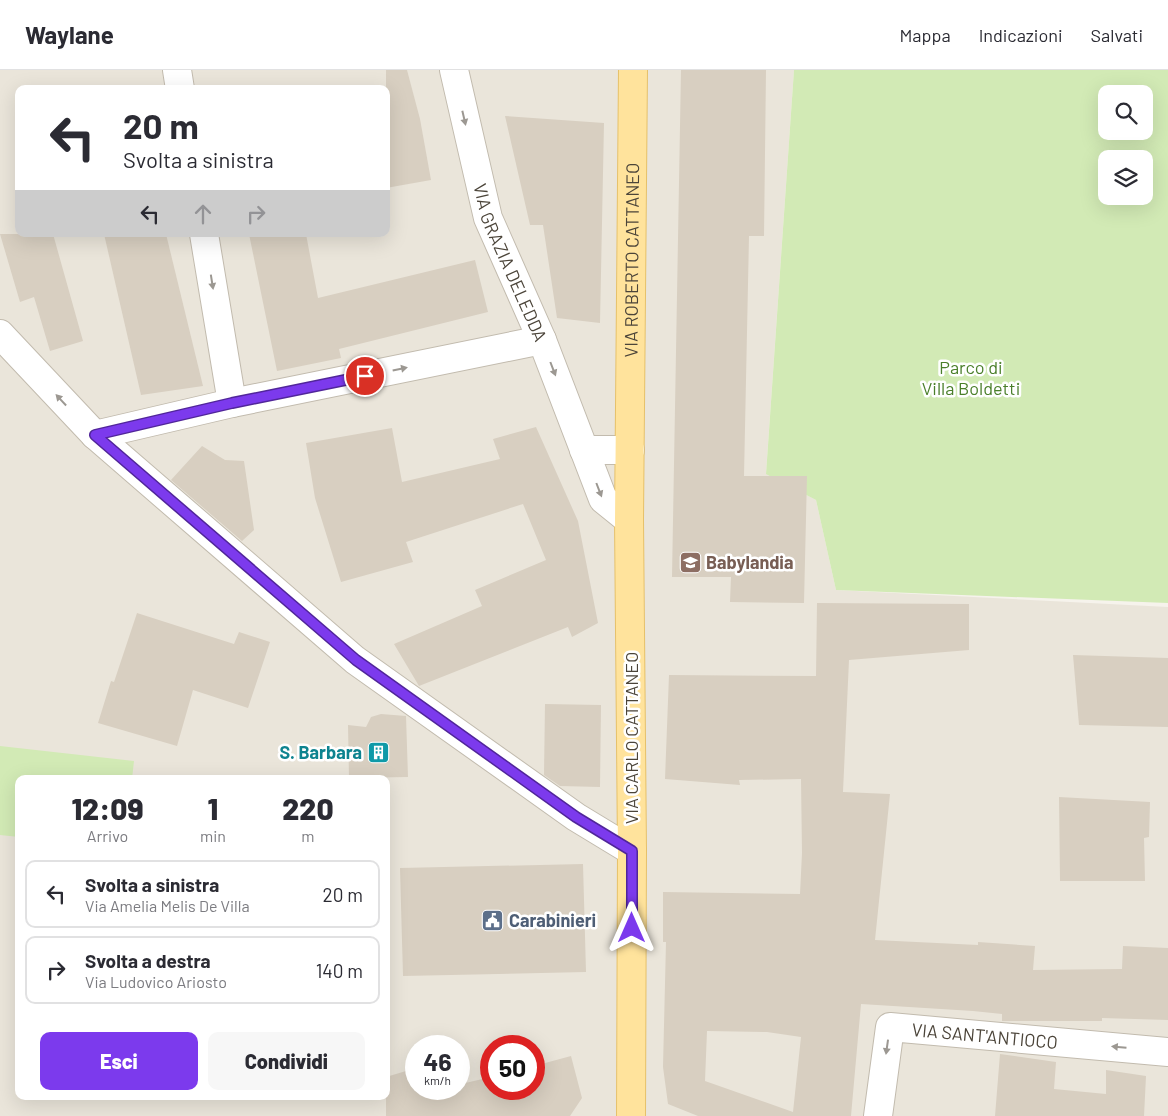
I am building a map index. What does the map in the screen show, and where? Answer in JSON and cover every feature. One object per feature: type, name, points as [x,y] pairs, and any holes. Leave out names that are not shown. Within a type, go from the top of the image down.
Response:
[{"type":"main road","name":"VIA ROBERTO CATTANEO","points":[[630,450],[633,70]]},
{"type":"main road","name":"VIA CARLO CATTANEO","points":[[630,450],[631,1116]]},
{"type":"street","points":[[177,70],[179,85]]},
{"type":"street","name":"VIA GRAZIA DELEDDA","points":[[454,70],[488,218],[542,340],[603,499],[629,520]]},
{"type":"street","points":[[204,237],[232,403]]},
{"type":"street","points":[[0,334],[95,435],[356,660],[576,817],[632,851]]},
{"type":"street","points":[[95,435],[232,403],[542,340]]},
{"type":"street","points":[[584,450],[630,450]]},
{"type":"street","name":"VIA SANT'ANTIOCO","points":[[878,1116],[890,1028],[1168,1052]]},
{"type":"shaded area","points":[[0,70],[794,70],[766,473],[816,500],[836,590],[1168,607],[1168,1116],[0,1116]]},
{"type":"green space","name":"Parco di Villa Boldetti","points":[[794,70],[1168,70],[1168,603],[836,590],[816,500],[766,474]]},
{"type":"green space","points":[[0,746],[134,761],[132,775],[15,775],[15,837],[0,835]]},
{"type":"building","points":[[386,70],[407,70],[420,119],[431,180],[390,187],[390,85],[386,85]]},
{"type":"building","points":[[681,70],[766,70],[764,236],[749,236],[744,476],[807,476],[804,603],[730,602],[731,577],[672,577]]},
{"type":"building","points":[[505,116],[604,123],[600,323],[557,318],[543,225],[530,225]]},
{"type":"building","points":[[0,234],[15,234],[15,237],[54,237],[83,341],[50,351],[34,297],[20,302]]},
{"type":"building","points":[[105,237],[167,237],[203,386],[141,395]]},
{"type":"building","points":[[250,237],[307,237],[318,298],[475,260],[488,312],[339,349],[341,358],[277,371]]},
{"type":"building","points":[[536,427],[578,521],[598,623],[572,637],[568,627],[419,686],[394,644],[482,606],[475,590],[546,560],[523,504],[406,542],[413,562],[341,582],[315,498],[306,443],[392,428],[402,482],[500,459],[493,439]]},
{"type":"building","points":[[202,446],[225,460],[244,461],[254,530],[242,541],[171,480]]},
{"type":"building","points":[[817,603],[969,604],[969,650],[849,660],[843,792],[890,794],[875,940],[978,945],[978,942],[1035,946],[1033,970],[1122,969],[1123,946],[1168,948],[1168,1020],[1102,1018],[1102,1021],[1002,1021],[1002,1014],[861,1004],[851,1116],[698,1116],[668,1104],[663,1067],[666,942],[663,942],[663,892],[800,894],[802,853],[801,779],[739,780],[740,785],[665,779],[669,675],[816,676]],"holes":[[[707,1031],[767,1032],[801,1037],[793,1112],[705,1081]]]},
{"type":"building","points":[[137,613],[234,644],[239,632],[270,642],[248,708],[193,690],[177,746],[98,723],[111,681],[114,682]]},
{"type":"building","points":[[1073,655],[1168,658],[1168,727],[1079,725]]},
{"type":"building","points":[[545,704],[601,705],[600,787],[560,786],[544,775]]},
{"type":"building","name":"S. Barbara","points":[[381,714],[406,716],[408,777],[349,775],[348,725],[366,727],[371,717]]},
{"type":"building","points":[[1059,797],[1150,802],[1149,837],[1144,838],[1145,881],[1060,881]]},
{"type":"building","name":"Carabinieri","points":[[583,864],[586,972],[403,976],[400,868]]},
{"type":"building","points":[[1000,1054],[1056,1062],[1054,1089],[1106,1094],[1106,1070],[1146,1076],[1144,1116],[995,1116]]},
{"type":"building","points":[[571,1056],[582,1098],[570,1116],[386,1116],[386,1100],[390,1100],[390,1076],[405,1071],[405,1100],[470,1100],[470,1082],[480,1080],[480,1100],[545,1100],[545,1063]]},
{"type":"place","name":"Babylandia","points":[[690,562]]},
{"type":"place","name":"S. Barbara","points":[[378,752]]},
{"type":"place","name":"Carabinieri","points":[[493,920]]},
{"type":"route","points":[[365,376],[232,403],[95,435],[356,660],[576,817],[632,851],[632,928]]}]
